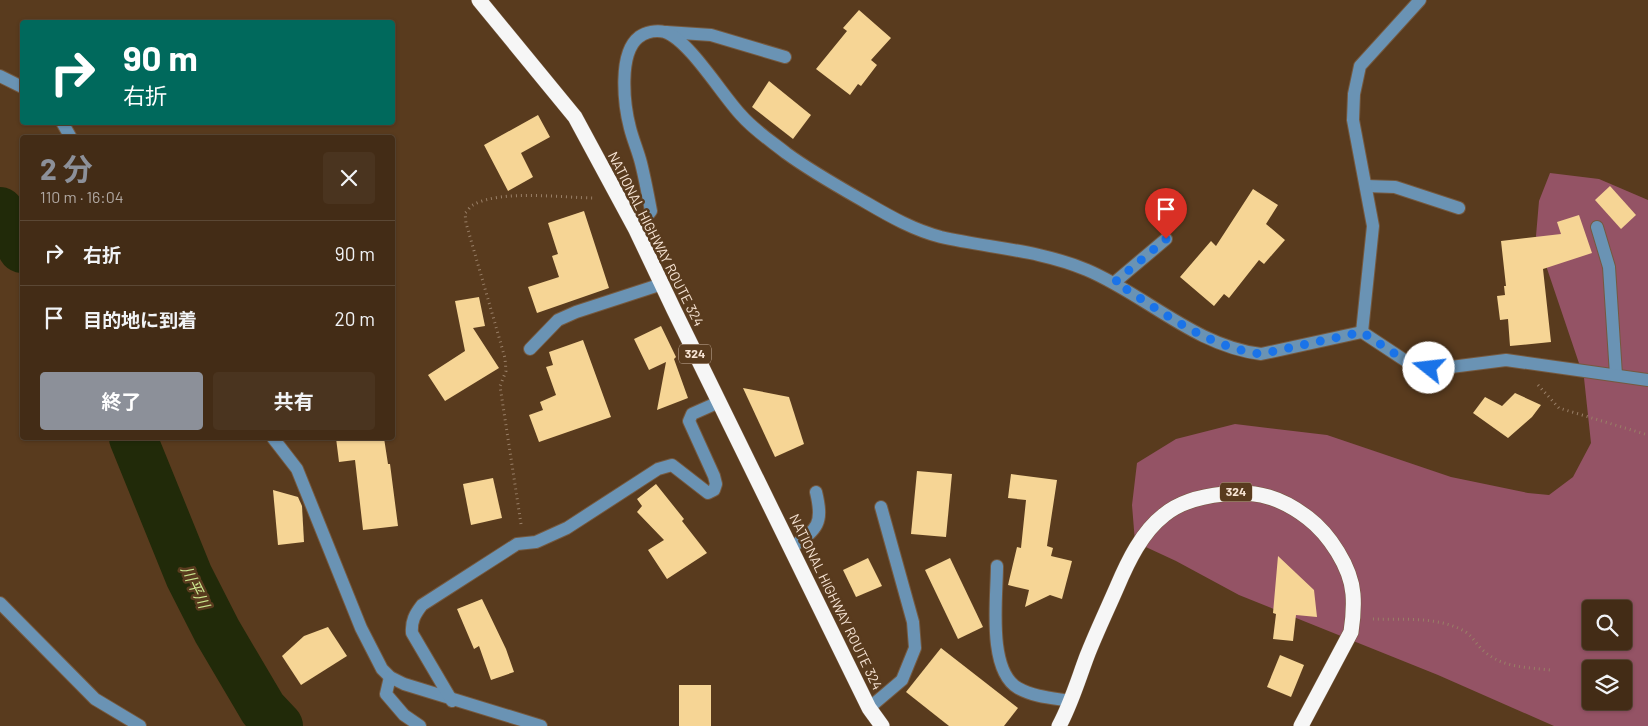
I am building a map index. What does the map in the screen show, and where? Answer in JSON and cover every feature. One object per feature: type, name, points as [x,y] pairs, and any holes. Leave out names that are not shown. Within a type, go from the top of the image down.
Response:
[{"type":"highway","name":"NATIONAL HIGHWAY ROUTE 324","points":[[479,0],[575,117],[636,230],[869,708],[882,726]]},
{"type":"highway","name":"324","points":[[1059,726],[1129,559],[1146,535],[1164,515],[1203,496],[1245,491],[1268,496],[1289,504],[1320,527],[1332,542],[1348,575],[1353,592],[1351,632],[1301,726]]},
{"type":"street","points":[[1362,332],[1374,226],[1353,120],[1354,94],[1360,66],[1420,0]]},
{"type":"street","points":[[636,230],[651,211],[641,160],[630,126],[624,81],[628,52],[637,38],[653,31],[711,35],[785,57]]},
{"type":"street","points":[[665,32],[677,39],[702,66],[742,117],[816,175],[909,227],[940,236],[1054,258],[1115,282],[1197,333],[1219,344],[1244,352],[1261,354],[1362,332],[1415,367],[1443,368],[1506,360],[1648,380]]},
{"type":"street","points":[[0,76],[20,86]]},
{"type":"street","points":[[1366,186],[1395,187],[1459,208]]},
{"type":"street","points":[[1597,227],[1609,267],[1616,375]]},
{"type":"street","points":[[1115,282],[1166,239]]},
{"type":"street","points":[[530,349],[558,320],[576,312],[662,284]]},
{"type":"street","points":[[452,700],[412,633],[415,614],[422,605],[518,544],[536,542],[567,528],[658,469],[672,465],[708,493],[714,490],[716,484],[714,476],[689,421],[692,414],[719,402]]},
{"type":"street","points":[[274,440],[297,470],[361,628],[382,669],[390,677],[404,684],[541,726]]},
{"type":"street","points":[[791,548],[811,534],[819,521],[820,510],[816,492]]},
{"type":"street","points":[[869,708],[902,680],[915,648],[910,613],[881,507]]},
{"type":"street","points":[[997,566],[997,647],[1005,675],[1016,687],[1032,695],[1071,701]]},
{"type":"street","points":[[0,604],[95,699],[140,726]]},
{"type":"street","points":[[390,677],[386,694],[404,715],[420,726]]},
{"type":"path","points":[[518,544],[522,520],[500,386],[506,371],[505,358],[466,223],[466,213],[472,205],[495,198],[542,196],[618,197]]},
{"type":"path","points":[[1522,362],[1532,378],[1559,408],[1648,435]]},
{"type":"path","points":[[1353,619],[1422,620],[1450,624],[1466,632],[1483,651],[1506,665],[1550,670]]},
{"type":"shaded area","points":[[1550,173],[1599,179],[1648,200],[1648,726],[1554,726],[1438,675],[1239,595],[1176,561],[1135,542],[1132,505],[1137,463],[1176,439],[1235,424],[1327,435],[1451,477],[1528,493],[1549,495],[1573,477],[1591,443],[1584,378],[1536,236],[1539,201]]},
{"type":"building","points":[[859,10],[891,38],[871,60],[877,65],[861,86],[858,84],[850,95],[816,69],[847,31],[843,28]]},
{"type":"building","points":[[769,81],[811,115],[793,139],[752,107]]},
{"type":"building","points":[[538,115],[550,137],[521,153],[533,177],[508,191],[484,145]]},
{"type":"building","points":[[1610,186],[1636,215],[1621,229],[1595,200]]},
{"type":"building","points":[[1253,189],[1278,205],[1266,224],[1285,240],[1264,264],[1259,260],[1229,298],[1224,294],[1214,306],[1180,277],[1211,241],[1216,246]]},
{"type":"building","points":[[584,211],[609,288],[537,313],[528,287],[559,277],[552,256],[558,254],[548,223]]},
{"type":"building","points":[[1579,215],[1592,253],[1543,269],[1551,342],[1510,346],[1508,319],[1500,320],[1497,296],[1505,295],[1504,286],[1506,286],[1501,241],[1561,234],[1557,222]]},
{"type":"building","points":[[479,297],[485,326],[473,328],[499,368],[445,401],[428,375],[465,351],[455,301]]},
{"type":"building","points":[[661,326],[676,357],[674,359],[688,398],[657,410],[666,362],[649,370],[634,339]]},
{"type":"building","points":[[583,340],[611,417],[539,442],[529,415],[543,410],[540,402],[556,395],[546,367],[553,365],[549,352]]},
{"type":"building","points":[[743,388],[789,397],[804,444],[775,457]]},
{"type":"building","points":[[1515,393],[1541,405],[1532,417],[1508,438],[1473,413],[1485,397],[1502,406]]},
{"type":"building","points":[[336,440],[384,440],[388,464],[390,464],[398,526],[363,530],[355,460],[339,462]]},
{"type":"building","points":[[917,471],[952,474],[946,537],[911,534]]},
{"type":"building","points":[[1011,474],[1057,480],[1047,546],[1053,548],[1051,556],[1072,561],[1062,599],[1050,595],[1025,607],[1029,590],[1008,585],[1017,547],[1021,548],[1026,500],[1008,498]]},
{"type":"building","points":[[493,478],[502,518],[471,525],[463,484]]},
{"type":"building","points":[[656,484],[684,519],[682,521],[707,553],[667,579],[648,550],[664,540],[637,512],[642,506],[637,499]]},
{"type":"building","points":[[273,490],[298,497],[302,506],[304,542],[278,545]]},
{"type":"building","points":[[1278,556],[1314,590],[1317,617],[1296,615],[1293,641],[1273,639],[1276,614],[1273,613]]},
{"type":"building","points":[[868,558],[882,586],[856,597],[843,570]]},
{"type":"building","points":[[950,558],[983,627],[958,639],[925,570]]},
{"type":"building","points":[[482,599],[506,649],[514,672],[491,680],[479,646],[474,649],[457,609]]},
{"type":"building","points":[[328,627],[347,656],[301,685],[282,656],[304,636]]},
{"type":"building","points":[[941,648],[1018,708],[1004,726],[949,726],[906,692]]},
{"type":"building","points":[[1280,655],[1304,665],[1291,697],[1267,687]]},
{"type":"building","points":[[679,685],[711,685],[711,726],[679,726]]},
{"type":"waterway","name":"川平川","points":[[0,211],[20,246]]},
{"type":"waterway","name":"川平川","points":[[134,440],[189,576],[217,631],[263,709],[279,726]]},
{"type":"route","points":[[1166,239],[1115,282],[1197,333],[1219,344],[1244,352],[1261,354],[1362,332],[1415,367],[1429,368]]}]
